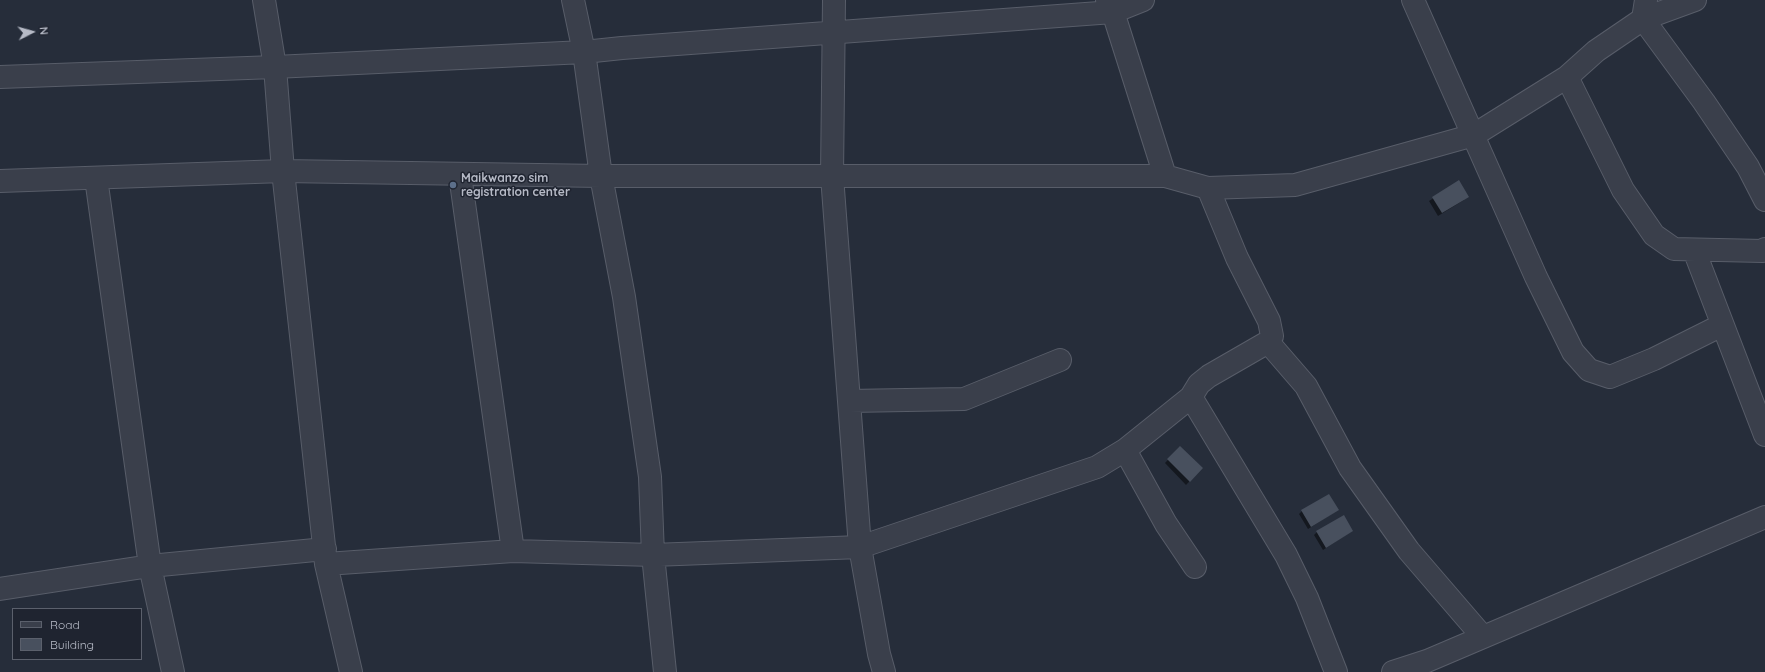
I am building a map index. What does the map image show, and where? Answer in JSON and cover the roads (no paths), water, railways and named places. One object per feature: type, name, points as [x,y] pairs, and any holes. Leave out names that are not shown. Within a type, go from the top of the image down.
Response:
[{"type":"street","points":[[264,0],[275,67],[283,171],[326,556],[351,672]]},
{"type":"street","points":[[573,0],[584,52],[601,176],[624,297],[650,477],[653,555],[665,672]]},
{"type":"street","points":[[834,0],[832,176],[860,547],[879,654],[884,672]]},
{"type":"street","points":[[0,77],[275,67],[584,52],[833,32],[1110,6],[1143,0]]},
{"type":"street","points":[[1413,0],[1539,283],[1573,352],[1589,370],[1610,377],[1654,359],[1722,325]]},
{"type":"street","points":[[0,181],[283,171],[460,175],[601,176],[1165,176],[1208,188],[1295,185],[1474,135],[1567,76],[1644,9],[1695,0]]},
{"type":"street","points":[[1110,6],[1165,176]]},
{"type":"street","points":[[1644,9],[1704,102],[1756,164],[1765,200]]},
{"type":"street","points":[[1567,76],[1623,190],[1654,235],[1674,249],[1732,249],[1763,251],[1765,249]]},
{"type":"street","points":[[460,175],[513,551]]},
{"type":"street","points":[[96,178],[150,566],[173,672]]},
{"type":"street","points":[[0,589],[150,566],[326,556],[513,551],[653,555],[860,547],[1097,467],[1124,450],[1191,397],[1199,384],[1209,376],[1268,342],[1272,336],[1269,321],[1237,258],[1208,188]]},
{"type":"street","points":[[1694,250],[1765,435]]},
{"type":"street","points":[[1268,342],[1306,386],[1350,468],[1409,551],[1484,637]]},
{"type":"street","points":[[849,401],[964,399],[1060,360]]},
{"type":"street","points":[[1191,397],[1286,555],[1307,598],[1336,672]]},
{"type":"street","points":[[1124,450],[1166,524],[1196,567]]},
{"type":"street","points":[[1393,672],[1427,661],[1765,516]]},
{"type":"place","name":"Maikwanzo sim registration center","points":[[453,185]]}]
